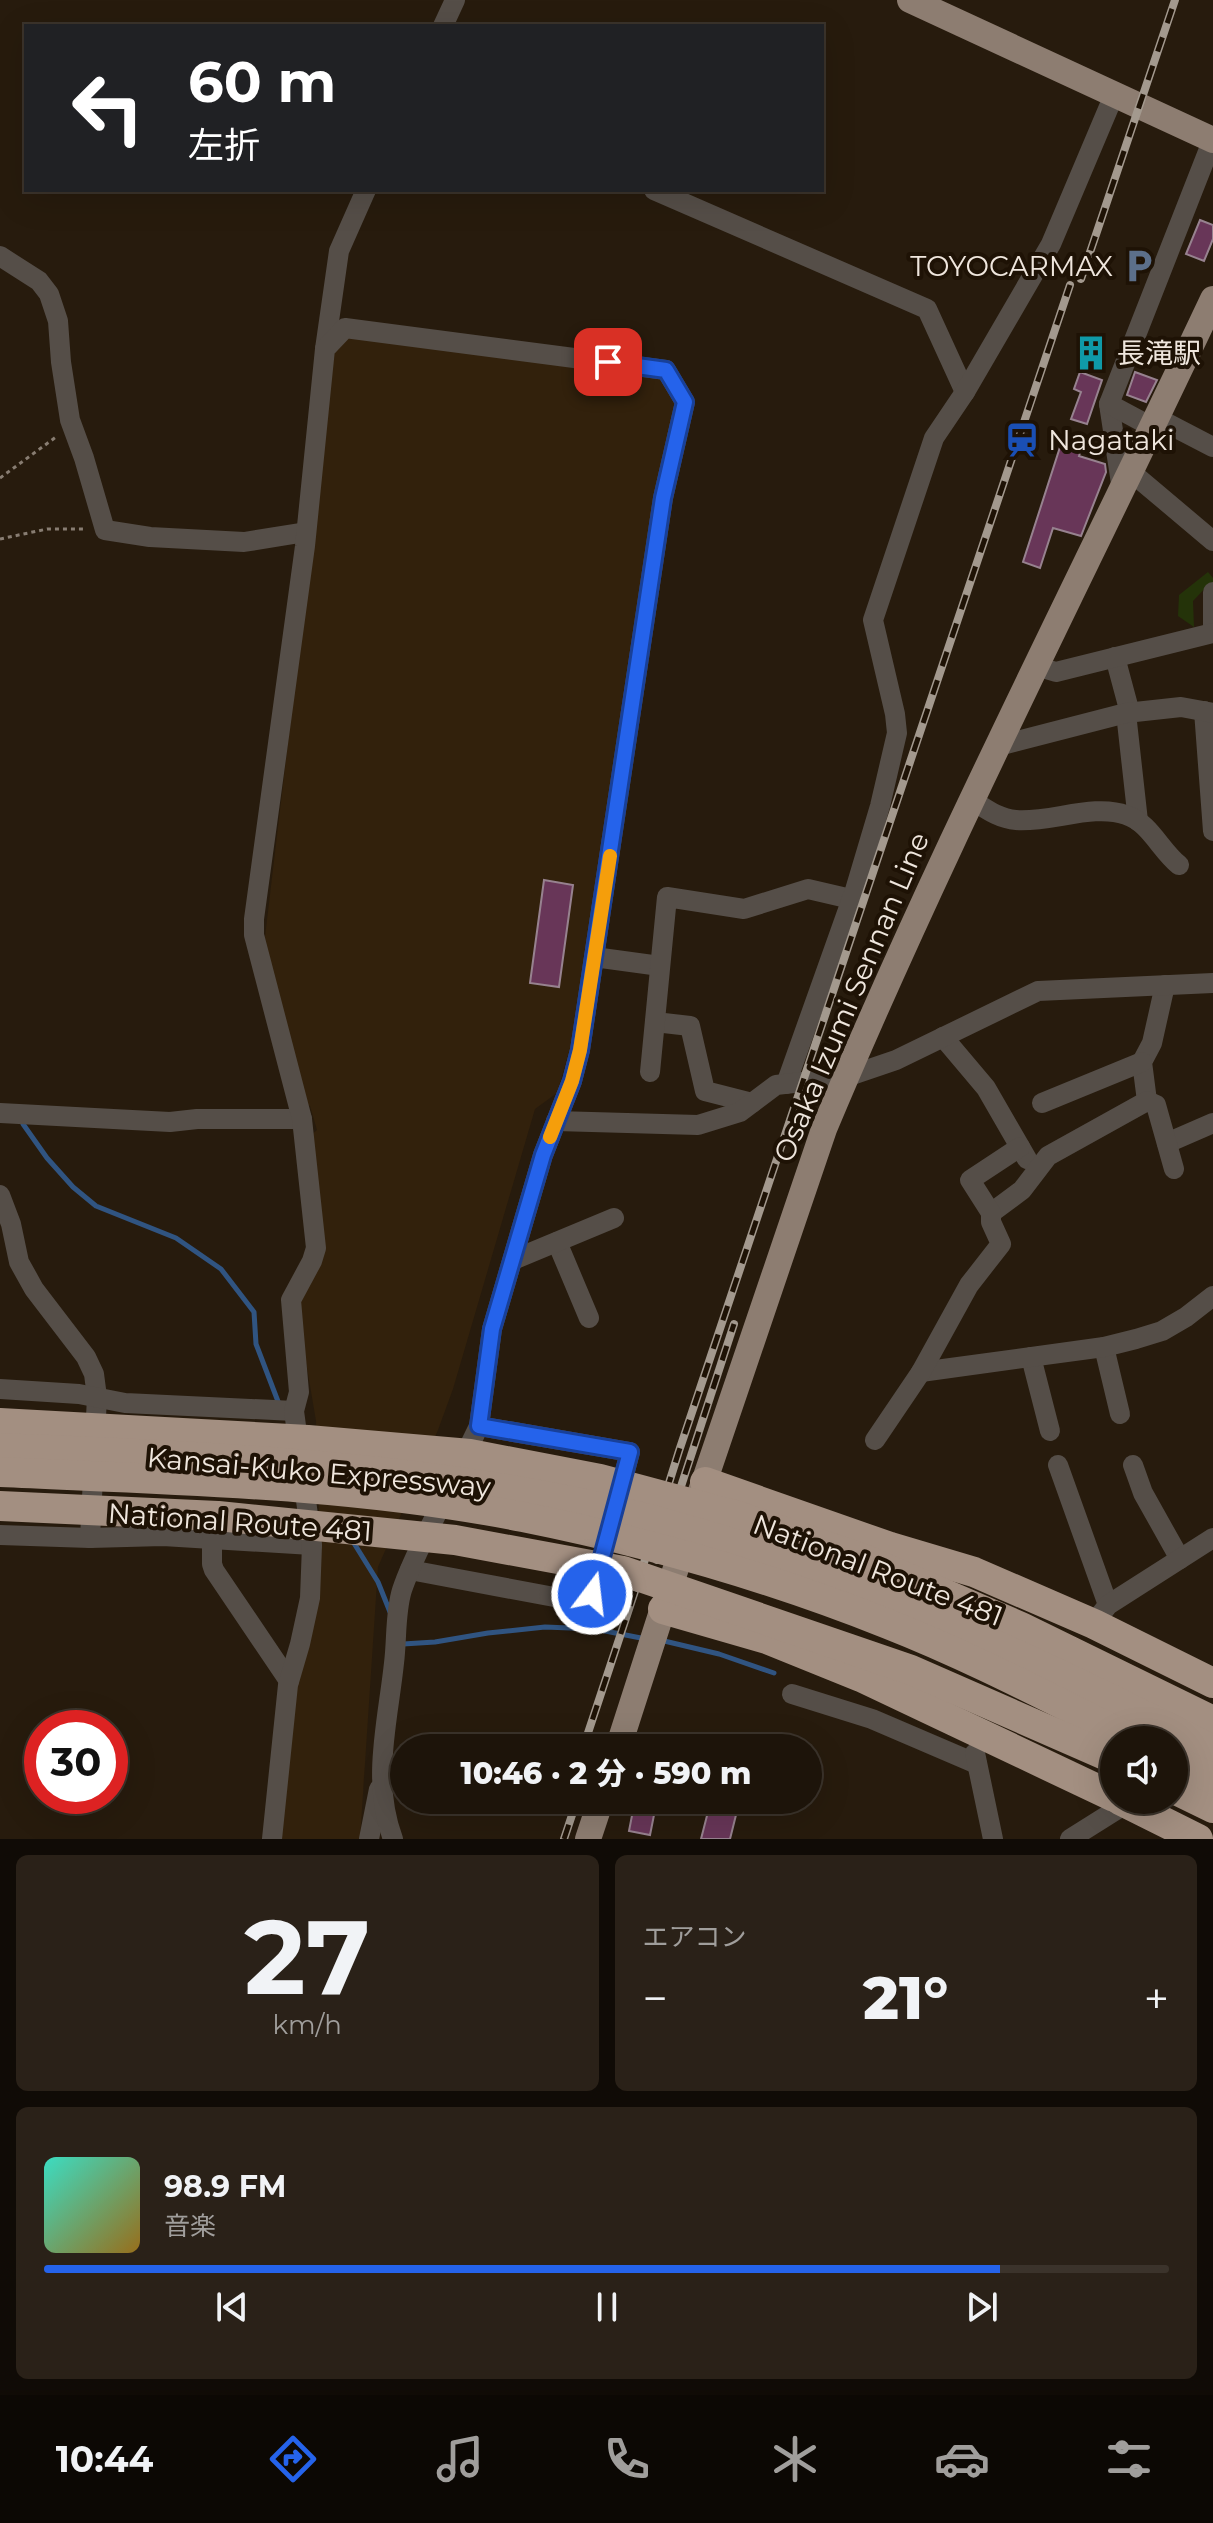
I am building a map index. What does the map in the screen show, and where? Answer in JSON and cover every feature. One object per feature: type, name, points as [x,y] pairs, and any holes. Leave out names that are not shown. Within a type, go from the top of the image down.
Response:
[{"type":"highway","name":"National Route 481","points":[[0,1423],[308,1440],[470,1454],[600,1479],[738,1516],[864,1559],[1021,1627],[1213,1721]]},
{"type":"highway","name":"Kansai-Kuko Expressway","points":[[0,1448],[402,1474],[490,1487],[624,1513],[732,1543],[853,1583],[984,1639],[1213,1750]]},
{"type":"highway","name":"Kansai-Kuko Expressway","points":[[0,1472],[283,1486],[387,1496],[522,1516],[654,1547],[792,1588],[889,1624],[1106,1726]]},
{"type":"highway","points":[[705,1482],[890,1547],[1101,1615],[1213,1683]]},
{"type":"highway","name":"National Route 481","points":[[0,1506],[218,1516],[408,1535],[455,1540],[623,1571],[911,1670],[1100,1753]]},
{"type":"highway","points":[[656,1630],[767,1639],[861,1677],[1100,1789]]},
{"type":"highway","points":[[1188,1767],[1213,1779]]},
{"type":"highway","points":[[1188,1796],[1213,1808]]},
{"type":"highway","points":[[1150,1814],[1198,1839]]},
{"type":"main road","points":[[910,0],[1213,139]]},
{"type":"main road","name":"Osaka Izumi Sennan Line","points":[[623,1734],[824,1129],[972,800],[1213,299]]},
{"type":"main road","points":[[588,1839],[596,1814]]},
{"type":"street","points":[[444,24],[455,0]]},
{"type":"street","points":[[786,1084],[851,899],[880,806],[897,733],[873,620],[934,438],[965,392],[1051,244],[1114,95]]},
{"type":"street","points":[[1213,139],[1109,404],[1126,481],[1213,541]]},
{"type":"street","points":[[272,1839],[289,1681],[310,1598],[312,1545],[294,1411],[299,1392],[291,1300],[316,1248],[302,1119],[254,935],[255,911],[306,532],[325,349],[339,251],[365,192]]},
{"type":"street","points":[[659,192],[927,309],[965,392]]},
{"type":"street","points":[[0,256],[39,281],[49,294],[58,321],[61,362],[72,425],[105,530],[150,537],[244,542],[306,532]]},
{"type":"street","points":[[325,349],[345,328],[666,370],[685,402],[663,498],[580,1050],[572,1081],[543,1155],[492,1329],[479,1426],[401,1594],[394,1667],[384,1722],[382,1777],[393,1839]]},
{"type":"street","points":[[1109,404],[1213,447]]},
{"type":"street","points":[[1036,666],[1056,672],[1213,633],[1213,592]]},
{"type":"street","points":[[1115,657],[1128,713],[1138,821]]},
{"type":"street","points":[[998,746],[1128,713],[1210,707],[1213,831]]},
{"type":"street","points":[[972,800],[1001,817],[1018,821],[1110,811],[1127,815],[1138,821],[1166,855],[1179,865]]},
{"type":"street","points":[[650,1072],[667,897],[744,909],[808,889],[851,899]]},
{"type":"street","points":[[594,957],[660,966]]},
{"type":"street","points":[[556,1121],[698,1125],[740,1112],[776,1085],[846,1077],[896,1060],[1038,991],[1213,983]]},
{"type":"street","points":[[1147,1101],[1142,1062],[1152,1043],[1165,985]]},
{"type":"street","points":[[655,1022],[690,1026],[705,1091],[752,1103]]},
{"type":"street","points":[[943,1037],[986,1088],[1036,1173]]},
{"type":"street","points":[[1042,1103],[1142,1062]]},
{"type":"street","points":[[1147,1101],[1156,1105],[1174,1169]]},
{"type":"street","points":[[991,1213],[1022,1190],[1048,1156],[1147,1101]]},
{"type":"street","points":[[0,1113],[170,1122],[302,1119]]},
{"type":"street","points":[[1167,1143],[1213,1123]]},
{"type":"street","points":[[875,1440],[921,1372],[969,1285],[1001,1244],[991,1222],[991,1213],[970,1180],[1020,1147]]},
{"type":"street","points":[[0,1195],[11,1224],[7,1247],[34,1289],[86,1357],[94,1374],[97,1397],[90,1538]]},
{"type":"street","points":[[513,1260],[614,1218]]},
{"type":"street","points":[[557,1242],[589,1318]]},
{"type":"street","points":[[921,1372],[1104,1347],[1162,1331],[1213,1296]]},
{"type":"street","points":[[1104,1347],[1120,1414]]},
{"type":"street","points":[[1031,1357],[1050,1431]]},
{"type":"street","points":[[0,1389],[79,1394],[125,1403],[294,1411]]},
{"type":"street","points":[[410,1570],[581,1602],[592,1594],[630,1452],[479,1426]]},
{"type":"street","points":[[1058,1465],[1101,1615],[1213,1538]]},
{"type":"street","points":[[1133,1465],[1143,1493],[1180,1559]]},
{"type":"street","points":[[0,1535],[90,1538],[163,1536],[312,1545]]},
{"type":"street","points":[[212,1539],[214,1570],[289,1681]]},
{"type":"street","points":[[792,1694],[872,1719],[977,1764]]},
{"type":"street","points":[[980,1733],[974,1748],[993,1839]]},
{"type":"street","points":[[1188,1765],[1213,1750]]},
{"type":"street","points":[[369,1839],[382,1777]]},
{"type":"street","points":[[1070,1839],[1104,1814]]},
{"type":"path","points":[[0,478],[72,425]]},
{"type":"path","points":[[0,539],[47,529],[105,530]]},
{"type":"shaded area","points":[[349,336],[662,378],[677,404],[633,629],[570,1048],[557,1093],[535,1109],[453,1389],[378,1567],[360,1839],[281,1839],[297,1685],[320,1544],[316,1421],[296,1303],[324,1251],[310,1136],[317,1130],[310,1106],[302,1103],[265,937],[334,353]]},
{"type":"green space","points":[[1208,572],[1213,578],[1213,585],[1208,585],[1193,601],[1194,627],[1178,616],[1179,595]]},
{"type":"building","points":[[1200,220],[1213,225],[1213,239],[1204,261],[1186,254]]},
{"type":"building","name":"長滝駅","points":[[1080,372],[1102,380],[1087,424],[1071,419],[1081,392],[1074,389]]},
{"type":"building","points":[[1135,372],[1157,380],[1146,402],[1127,395]]},
{"type":"building","points":[[1062,441],[1081,450],[1079,456],[1105,464],[1106,472],[1081,536],[1053,528],[1040,568],[1023,562]]},
{"type":"building","points":[[544,880],[573,885],[559,987],[530,983]]},
{"type":"building","points":[[632,1814],[654,1814],[650,1835],[629,1831]]},
{"type":"building","points":[[707,1814],[736,1814],[730,1839],[701,1839]]},
{"type":"waterway","points":[[23,1124],[47,1158],[73,1187],[96,1206],[176,1238],[221,1269],[254,1312],[256,1344],[279,1404]]},
{"type":"waterway","points":[[352,1540],[378,1582],[390,1612]]},
{"type":"waterway","points":[[403,1644],[545,1627],[595,1629],[646,1639]]},
{"type":"waterway","points":[[660,1640],[719,1654],[774,1673]]},
{"type":"railway","points":[[1081,279],[1175,0]]},
{"type":"railway","points":[[588,1734],[679,1451],[1070,285]]},
{"type":"railway","points":[[657,1560],[734,1324]]},
{"type":"railway","points":[[564,1839],[572,1814]]},
{"type":"slow traffic","points":[[550,1137],[572,1081],[580,1050],[610,856]]},
{"type":"place","name":"TOYOCARMAX","points":[[1139,266]]},
{"type":"place","name":"長滝駅","points":[[1091,353]]},
{"type":"place","name":"Nagataki","points":[[1022,440]]},
{"type":"route","points":[[592,1594],[630,1452],[479,1426],[492,1329],[543,1155],[572,1081],[580,1050],[663,498],[685,402],[666,370],[608,362]]}]
